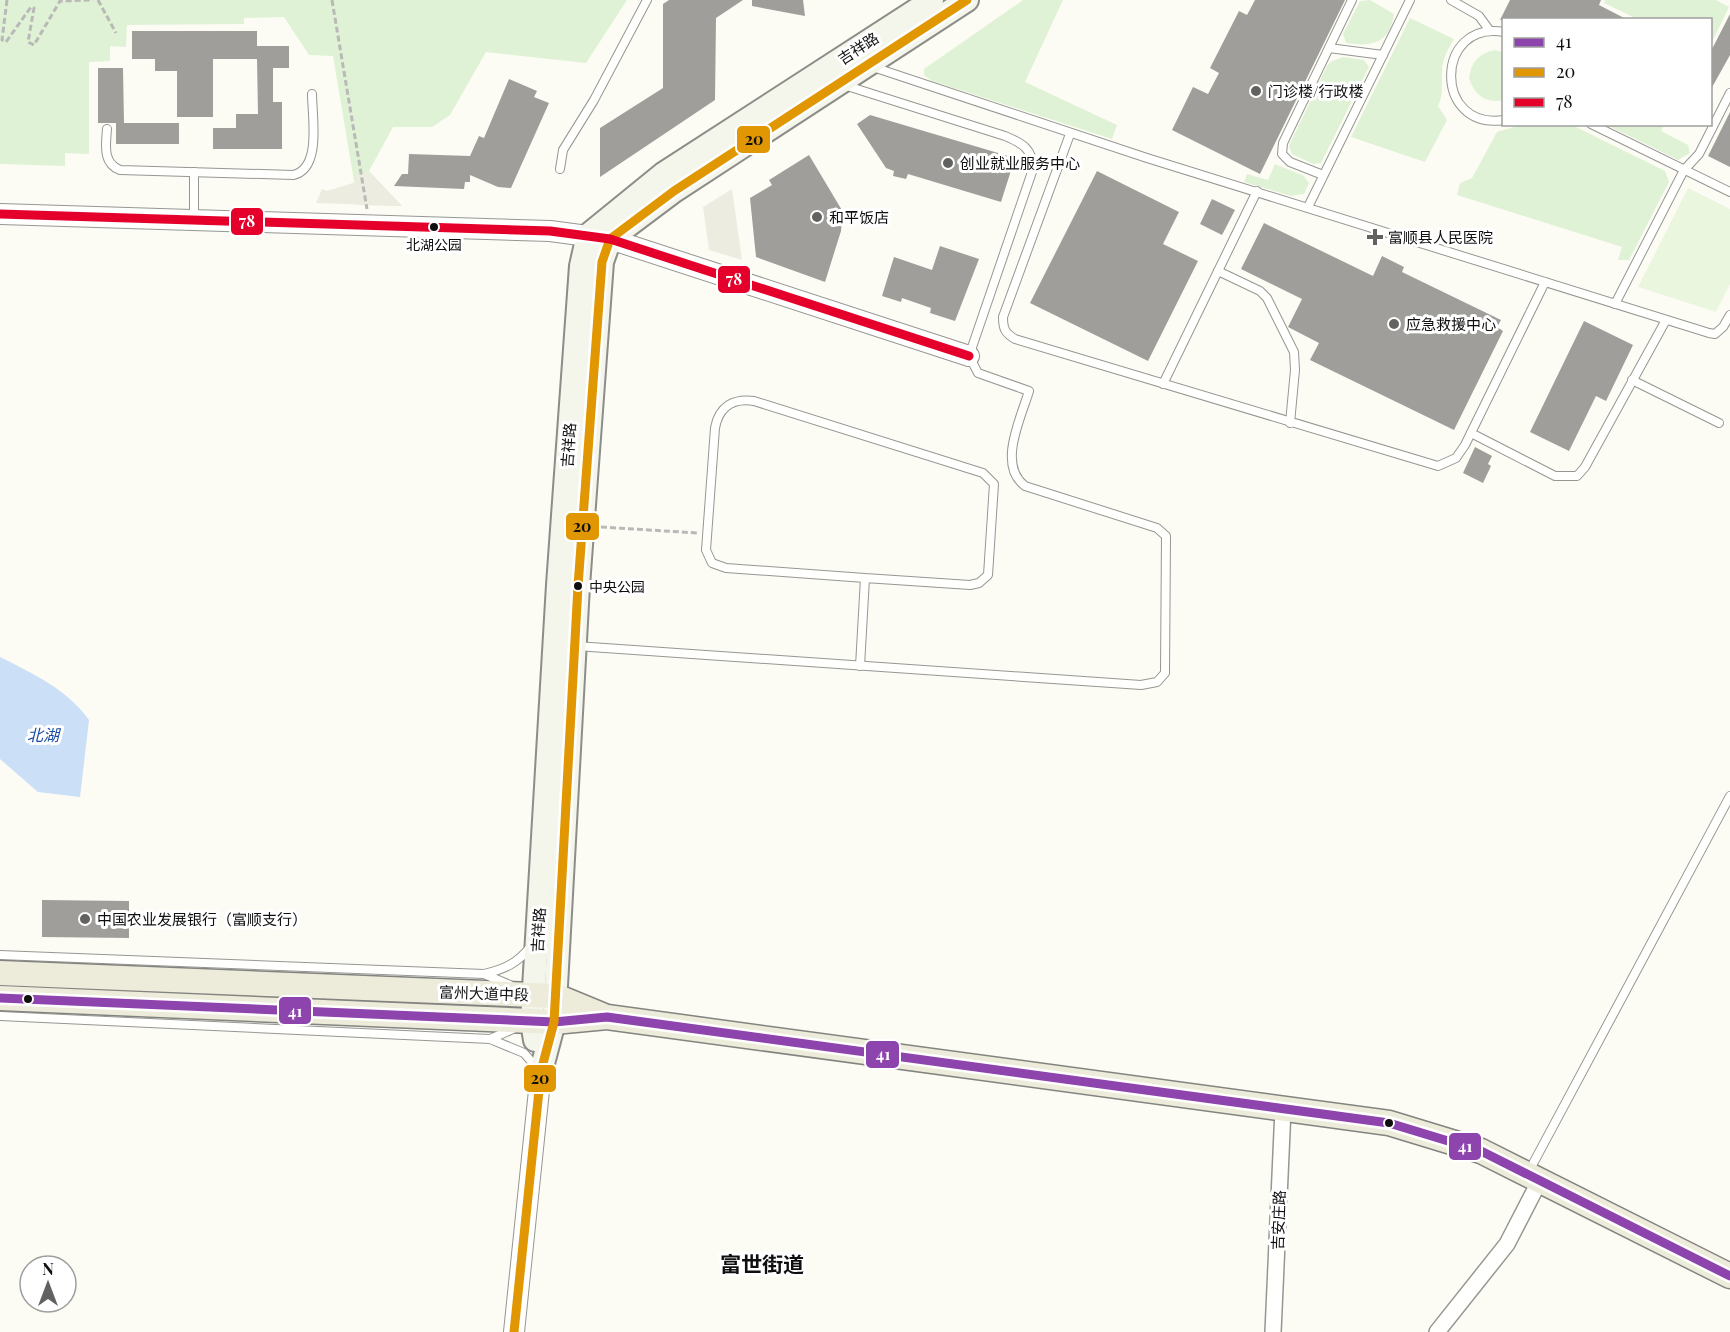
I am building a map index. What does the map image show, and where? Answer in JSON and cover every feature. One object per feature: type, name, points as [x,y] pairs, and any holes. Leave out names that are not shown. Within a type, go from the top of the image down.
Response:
[{"type":"main road","name":"吉祥路","points":[[545,996],[537,938],[581,266],[588,235],[663,174],[932,0]]},
{"type":"main road","name":"吉祥路","points":[[541,1071],[545,996],[575,646],[602,262],[610,239],[674,191],[967,0]]},
{"type":"main road","name":"富州大道中段","points":[[0,973],[545,996],[607,1017]]},
{"type":"main road","name":"富州大道中段","points":[[0,998],[543,1022],[607,1017]]},
{"type":"main road","points":[[607,1017],[1389,1123],[1481,1151],[1730,1276]]},
{"type":"street","points":[[0,214],[550,231],[588,235],[610,239],[969,357]]},
{"type":"street","name":"吉祥路","points":[[514,1332],[541,1071]]},
{"type":"street","name":"吉安庄路","points":[[1273,1332],[1283,1109]]},
{"type":"street","points":[[1437,1332],[1507,1244],[1534,1177]]},
{"type":"lane","points":[[560,169],[563,150],[594,100],[647,0]]},
{"type":"lane","points":[[1323,176],[1290,162],[1282,154],[1283,143],[1352,0]]},
{"type":"lane","points":[[1308,207],[1410,0]]},
{"type":"lane","points":[[1451,0],[1470,10],[1490,31]]},
{"type":"lane","points":[[1502,32],[1490,31],[1471,38],[1457,52],[1450,71],[1450,81],[1457,100],[1471,114],[1490,121],[1502,120]]},
{"type":"lane","points":[[1329,48],[1383,55]]},
{"type":"lane","points":[[868,65],[1070,134],[1666,320],[1715,334],[1730,315]]},
{"type":"lane","points":[[575,646],[1141,685],[1157,682],[1165,673],[1166,536],[1157,528],[1024,486],[1019,482],[1013,471],[1013,442],[1029,391],[978,373],[969,357],[1033,169],[1033,157],[1021,143],[1005,136],[839,84]]},
{"type":"lane","points":[[1615,304],[1684,170],[1699,154],[1730,93]]},
{"type":"lane","points":[[107,129],[107,158],[115,168],[293,175],[302,172],[312,158],[312,94]]},
{"type":"lane","points":[[1595,126],[1730,192]]},
{"type":"lane","points":[[1070,134],[1003,317],[1003,327],[1015,339],[1438,466],[1456,459],[1545,282]]},
{"type":"lane","points":[[194,172],[194,220]]},
{"type":"lane","points":[[1163,384],[1257,191]]},
{"type":"lane","points":[[1218,271],[1260,291],[1267,298],[1294,352],[1295,370],[1290,423]]},
{"type":"lane","points":[[1471,433],[1555,476],[1577,476],[1585,467],[1666,320]]},
{"type":"lane","points":[[1632,380],[1719,423]]},
{"type":"lane","points":[[735,401],[754,401],[990,477],[995,491],[990,568],[984,579],[970,585],[866,578],[718,567],[708,557],[707,534],[717,418],[728,405],[735,401]]},
{"type":"lane","points":[[860,666],[866,578]]},
{"type":"lane","points":[[1534,1177],[1730,796]]},
{"type":"lane","points":[[0,955],[484,974],[506,968],[521,959],[537,938]]},
{"type":"lane","points":[[484,974],[545,996]]},
{"type":"lane","points":[[0,1016],[489,1039],[524,1053],[541,1071]]},
{"type":"lane","points":[[489,1039],[543,1022]]},
{"type":"path","points":[[7,0],[2,40],[6,42],[31,7],[34,8],[28,42],[34,45],[60,1],[93,0]]},
{"type":"path","points":[[98,0],[116,33]]},
{"type":"path","points":[[332,0],[369,225]]},
{"type":"path","points":[[582,526],[707,534]]},
{"type":"green space","name":"北湖公园","points":[[0,0],[627,0],[586,63],[486,52],[450,115],[432,127],[393,127],[369,171],[402,206],[358,205],[333,56],[309,55],[284,17],[244,18],[244,24],[127,25],[126,47],[110,46],[110,61],[89,62],[89,154],[65,153],[65,166],[0,164]]},
{"type":"green space","points":[[1023,0],[1063,0],[1025,82],[1117,125],[1112,139],[932,81],[924,75],[924,69]]},
{"type":"green space","points":[[1370,0],[1394,14],[1388,32],[1378,41],[1371,43],[1346,43],[1343,34],[1360,1]]},
{"type":"green space","points":[[1605,0],[1716,0],[1729,7],[1712,42],[1712,18],[1635,18],[1604,3]]},
{"type":"green space","points":[[1410,18],[1454,39],[1443,63],[1442,93],[1438,106],[1447,120],[1425,162],[1351,137]]},
{"type":"green space","points":[[1495,50],[1502,52],[1502,100],[1491,101],[1482,97],[1471,84],[1469,78],[1472,67],[1484,53]]},
{"type":"green space","points":[[1343,57],[1364,60],[1369,67],[1321,163],[1313,164],[1292,154],[1289,146],[1327,66],[1332,61]]},
{"type":"green space","points":[[1517,126],[1574,126],[1665,171],[1669,182],[1629,260],[1618,260],[1622,247],[1457,195],[1460,183],[1472,178],[1497,132]]},
{"type":"green space","points":[[1609,126],[1664,126],[1661,131],[1688,145],[1690,153],[1678,160]]},
{"type":"green space","points":[[1275,164],[1304,176],[1309,183],[1304,194],[1291,196],[1244,182],[1247,174],[1268,180]]},
{"type":"green space","points":[[1688,188],[1730,209],[1730,284],[1716,312],[1638,287]]},
{"type":"shaded area","points":[[369,172],[402,206],[316,203],[322,189],[327,191],[356,182],[356,175]]},
{"type":"shaded area","points":[[732,189],[742,260],[709,250],[703,207]]},
{"type":"water","name":"北湖","points":[[0,657],[60,691],[89,720],[80,797],[38,792],[0,759]]},
{"type":"building","points":[[669,0],[743,0],[716,18],[715,100],[600,177],[600,128],[663,88],[663,4]]},
{"type":"building","points":[[752,0],[803,0],[805,16],[752,6]]},
{"type":"building","name":"门诊楼/行政楼","points":[[1255,0],[1345,0],[1260,174],[1172,130],[1193,87],[1208,94],[1219,73],[1210,68],[1239,11],[1247,15]]},
{"type":"building","points":[[1510,0],[1601,0],[1599,5],[1624,18],[1502,18],[1500,20]]},
{"type":"building","points":[[1730,14],[1730,55],[1712,87],[1712,49]]},
{"type":"building","points":[[132,31],[257,31],[257,46],[289,46],[289,68],[273,68],[273,102],[282,102],[282,149],[213,149],[213,128],[236,128],[236,114],[258,114],[257,59],[213,59],[213,117],[177,117],[177,71],[155,71],[155,59],[132,59]]},
{"type":"building","points":[[98,68],[123,68],[124,123],[179,123],[179,144],[116,144],[116,123],[98,123]]},
{"type":"building","points":[[509,79],[537,91],[534,97],[549,103],[511,188],[498,187],[470,175],[470,182],[465,182],[464,189],[394,186],[402,174],[408,174],[409,154],[470,156],[479,136],[484,138]]},
{"type":"building","points":[[1730,112],[1730,167],[1708,156]]},
{"type":"building","name":"创业就业服务中心","points":[[870,115],[1015,158],[1001,202],[908,174],[906,179],[893,176],[894,171],[886,168],[857,124]]},
{"type":"building","name":"和平饭店","points":[[809,155],[843,212],[841,231],[825,282],[756,257],[750,198],[772,185],[769,180]]},
{"type":"building","points":[[1097,171],[1179,212],[1163,244],[1198,261],[1148,361],[1030,303]]},
{"type":"building","points":[[1212,199],[1235,210],[1222,235],[1200,224]]},
{"type":"building","name":"应急救援中心","points":[[1264,223],[1373,276],[1382,256],[1404,267],[1402,272],[1501,320],[1497,327],[1503,331],[1454,430],[1310,360],[1319,343],[1288,327],[1302,299],[1241,269]]},
{"type":"building","points":[[940,246],[979,259],[955,321],[930,313],[931,308],[902,298],[901,302],[882,296],[894,257],[932,270]]},
{"type":"building","points":[[1584,321],[1633,345],[1606,401],[1596,396],[1569,451],[1530,432]]},
{"type":"building","points":[[1475,447],[1492,456],[1488,464],[1491,466],[1483,483],[1463,473]]},
{"type":"building","name":"中国农业发展银行（富顺支行）","points":[[42,900],[129,901],[129,938],[42,937]]},
{"type":"transit line","name":"20","points":[[514,1332],[541,1071],[554,1022],[578,586],[602,262],[610,239],[674,191],[967,0]]},
{"type":"transit line","name":"78","points":[[0,214],[550,231],[610,239],[969,356]]},
{"type":"transit line","name":"41","points":[[0,998],[554,1022],[607,1017],[1389,1123],[1481,1151],[1730,1276]]},
{"type":"place","name":"门诊楼/行政楼","points":[[1256,91]]},
{"type":"place","name":"创业就业服务中心","points":[[948,163]]},
{"type":"place","name":"和平饭店","points":[[817,217]]},
{"type":"place","name":"北湖公园","points":[[434,227]]},
{"type":"place","name":"富顺县人民医院","points":[[1375,237]]},
{"type":"place","name":"应急救援中心","points":[[1394,324]]},
{"type":"place","name":"中央公园","points":[[578,586]]},
{"type":"place","name":"中国农业发展银行（富顺支行）","points":[[85,919]]},
{"type":"district","name":"富世街道","points":[[762,1263]]}]
